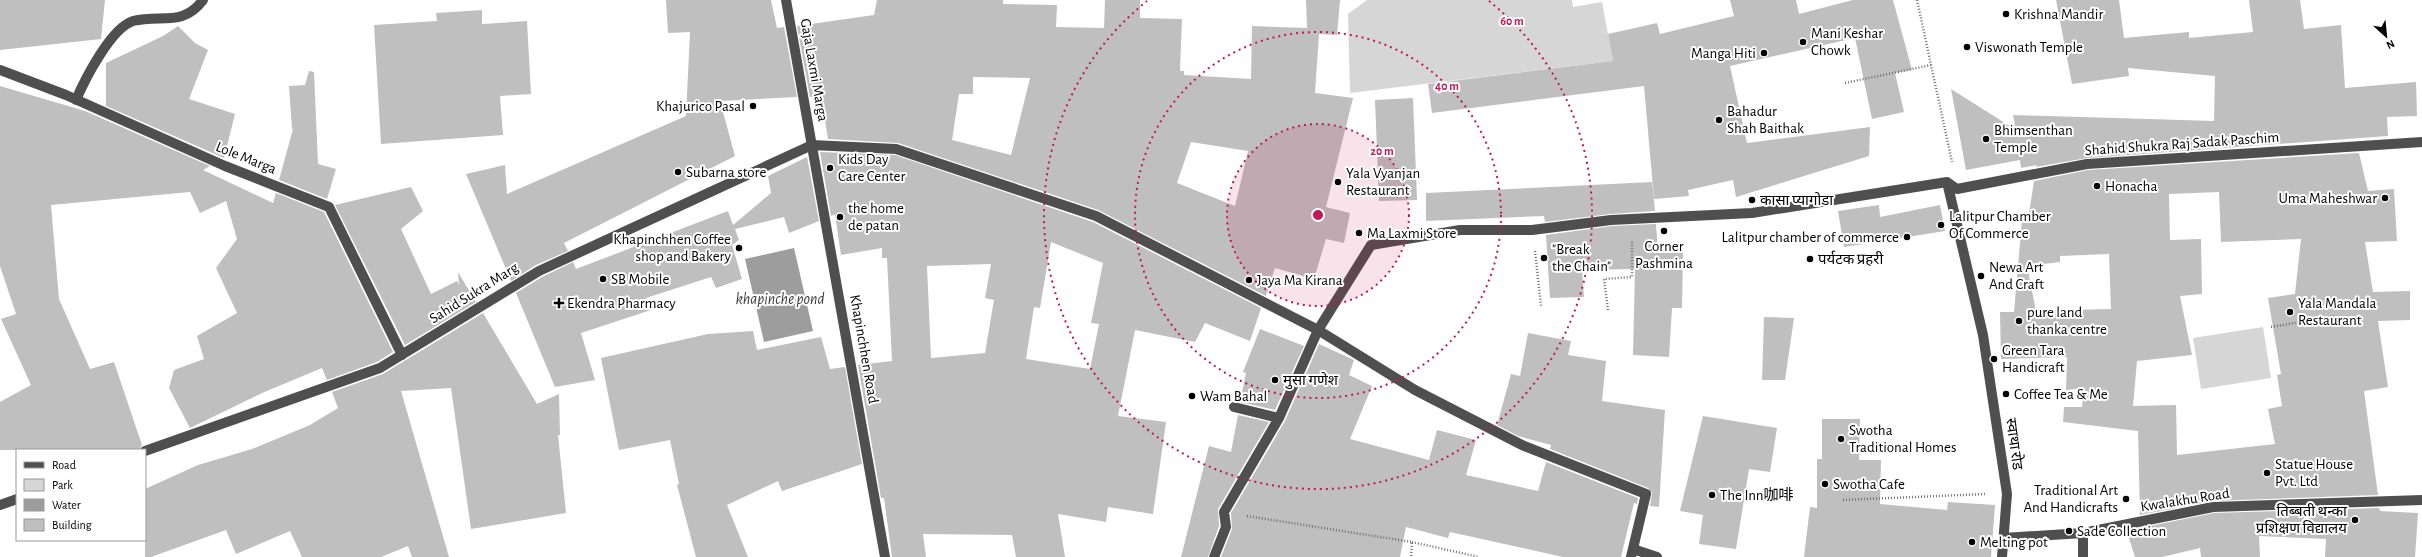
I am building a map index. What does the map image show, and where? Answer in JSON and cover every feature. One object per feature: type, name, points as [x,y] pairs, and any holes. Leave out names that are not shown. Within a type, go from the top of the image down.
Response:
[{"type":"street","points":[[76,100],[87,74],[110,39],[132,22],[177,18],[195,11],[204,0]]},
{"type":"street","name":"Gaja Laxmi Marga","points":[[786,0],[812,146]]},
{"type":"street","name":"Lole Marga","points":[[0,70],[76,100],[225,166],[329,207],[402,355]]},
{"type":"street","name":"Shahid Shukra Raj Sadak Paschim","points":[[1957,189],[2086,164],[2422,142]]},
{"type":"street","points":[[812,146],[896,149],[1096,216],[1318,330],[1415,390],[1522,445],[1646,494],[1632,553],[1658,557]]},
{"type":"street","name":"Sahid Sukra Marg","points":[[146,451],[380,368],[539,271],[812,146]]},
{"type":"street","name":"Khapinchhen Road","points":[[812,146],[885,557]]},
{"type":"street","points":[[1214,557],[1226,527],[1224,512],[1279,418],[1318,330],[1371,245],[1460,230],[1532,230],[1631,219],[1752,213],[1947,182],[1957,189]]},
{"type":"street","name":"स्वाथा रोड","points":[[1947,182],[1983,335],[2007,494],[2002,557]]},
{"type":"street","points":[[1234,407],[1279,418]]},
{"type":"street","points":[[0,505],[16,499]]},
{"type":"street","name":"Kwalakhu Road","points":[[2003,538],[2084,533],[2213,507],[2422,500]]},
{"type":"street","points":[[2082,557],[2084,533]]},
{"type":"path","points":[[1917,0],[1957,189]]},
{"type":"path","points":[[1845,83],[1931,65]]},
{"type":"path","points":[[1608,310],[1604,279],[1632,277],[1631,219]]},
{"type":"path","points":[[1532,230],[1541,306]]},
{"type":"path","points":[[2271,327],[2336,316]]},
{"type":"path","points":[[1843,500],[2007,494]]},
{"type":"path","points":[[1224,512],[1412,542],[1478,557]]},
{"type":"path","points":[[1411,557],[1412,542]]},
{"type":"green space","points":[[1367,0],[1572,0],[1573,7],[1602,2],[1613,61],[1350,93],[1348,14]]},
{"type":"green space","points":[[2263,327],[2271,378],[2201,389],[2193,338]]},
{"type":"water","name":"khapinche pond","points":[[794,248],[813,331],[764,342],[745,259]]},
{"type":"building","points":[[0,0],[105,0],[101,39],[0,50]]},
{"type":"building","points":[[666,0],[771,0],[777,28],[784,27],[797,97],[720,101],[735,156],[564,243],[568,251],[536,265],[511,281],[466,174],[505,165],[507,194],[686,116],[690,32],[668,33]]},
{"type":"building","points":[[877,0],[1003,0],[1003,4],[1057,5],[1056,27],[1104,28],[1105,0],[1140,0],[1140,18],[1182,19],[1180,71],[1184,71],[1184,75],[1251,79],[1252,26],[1307,28],[1306,0],[1340,0],[1337,35],[1319,34],[1315,93],[1353,98],[1326,207],[1350,213],[1344,243],[1326,239],[1314,279],[1275,268],[1266,296],[1098,210],[898,143],[828,139],[821,96],[810,97],[797,26],[874,15]],"holes":[[[973,77],[1030,78],[1011,155],[952,140],[959,94],[973,94]],[[1191,142],[1248,151],[1235,206],[1177,183]]]},
{"type":"building","points":[[1730,0],[1796,0],[1799,14],[1853,0],[1893,0],[1912,70],[1895,73],[1904,112],[1872,119],[1855,38],[1730,66],[1747,143],[1870,127],[1869,156],[1736,197],[1733,180],[1688,190],[1689,196],[1654,199],[1644,86],[1432,113],[1428,84],[1613,61],[1608,34],[1657,23],[1660,34],[1734,16]]},
{"type":"building","points":[[2056,0],[2119,0],[2124,38],[2189,32],[2189,38],[2253,32],[2249,0],[2300,0],[2304,29],[2341,25],[2345,88],[2416,82],[2417,116],[2387,117],[2388,136],[2087,158],[2036,167],[2037,165],[2021,168],[2020,160],[1966,170],[1951,89],[2016,130],[2013,115],[2214,121],[2215,76],[2128,68],[2129,76],[2072,84]]},
{"type":"building","points":[[482,10],[482,24],[527,21],[531,94],[500,96],[503,135],[381,144],[374,25],[437,21],[436,13]]},
{"type":"building","points":[[178,26],[195,43],[208,50],[189,99],[235,114],[224,158],[106,106],[106,63],[163,36]]},
{"type":"building","points":[[309,71],[314,72],[318,164],[336,169],[327,199],[279,180],[293,129],[289,86],[305,85]]},
{"type":"building","points":[[0,86],[85,111],[210,166],[203,170],[273,203],[276,193],[324,212],[393,352],[377,362],[327,380],[322,368],[262,393],[190,428],[169,388],[174,370],[204,359],[197,336],[237,313],[216,268],[237,239],[226,201],[200,213],[190,192],[51,205],[59,299],[90,369],[114,362],[142,445],[140,449],[0,450],[0,402],[31,385],[1,319],[16,314],[0,266]]},
{"type":"building","points":[[1413,98],[1417,200],[1379,201],[1375,100]]},
{"type":"building","points":[[820,152],[895,155],[1093,222],[1261,308],[1250,341],[1205,323],[1195,342],[1135,330],[1118,416],[1166,422],[1153,514],[1108,507],[1106,522],[1058,514],[1065,557],[1016,557],[1012,535],[923,534],[926,557],[892,557],[884,498],[881,498],[858,365],[892,361],[887,258],[882,258],[882,248],[841,255],[835,214],[831,216]],"holes":[[[1051,242],[1103,263],[1091,323],[1099,324],[1090,369],[1026,359],[1034,307],[1040,308]],[[991,264],[985,298],[994,300],[985,353],[931,358],[927,266]]]},
{"type":"building","points":[[2359,153],[2368,191],[2394,189],[2397,241],[2365,242],[2373,292],[2410,291],[2410,320],[2378,321],[2388,387],[2364,391],[2378,495],[2213,501],[2140,515],[2138,431],[2063,422],[2064,407],[2082,407],[2084,388],[2066,390],[2067,357],[2001,359],[2000,312],[2014,312],[2022,220],[2028,220],[2034,181],[2088,170]],"holes":[[[2219,192],[2221,242],[2301,239],[2295,294],[2268,298],[2281,374],[2277,375],[2282,406],[2268,409],[2275,444],[2177,455],[2176,405],[2133,406],[2137,361],[2192,355],[2180,296],[2202,294],[2201,239],[2170,240],[2169,194]],[[2109,254],[2111,309],[2036,311],[2027,266],[2060,262],[2060,256]]]},
{"type":"building","points":[[807,157],[819,221],[789,233],[784,217],[735,229],[739,240],[732,245],[742,279],[716,288],[711,277],[646,298],[654,309],[581,333],[595,380],[555,387],[516,293],[542,277],[573,262],[576,269],[728,211],[733,225],[771,193],[768,176]]},
{"type":"building","points":[[1652,182],[1655,211],[1610,214],[1545,222],[1544,216],[1426,221],[1426,193]]},
{"type":"building","points":[[411,187],[423,211],[401,229],[431,294],[457,281],[459,285],[458,272],[476,302],[405,345],[335,205]]},
{"type":"building","points":[[1879,205],[1880,217],[1940,205],[1945,231],[1844,247],[1838,211]]},
{"type":"building","points":[[1656,224],[1658,253],[1683,253],[1682,308],[1672,308],[1669,357],[1633,355],[1635,269],[1582,270],[1584,297],[1550,298],[1546,235],[1612,226]]},
{"type":"building","points":[[483,313],[537,404],[559,394],[560,435],[558,435],[566,513],[471,529],[451,388],[401,391],[449,557],[412,557],[408,546],[381,557],[302,557],[290,531],[236,554],[226,530],[151,557],[145,557],[146,489],[198,465],[252,449],[310,425],[338,408],[332,392],[383,374]]},
{"type":"building","points":[[1764,317],[1794,318],[1785,380],[1762,380]]},
{"type":"building","points":[[1260,329],[1304,346],[1275,410],[1240,402],[1246,373],[1243,372]]},
{"type":"building","points":[[753,331],[757,350],[821,337],[830,369],[845,367],[862,464],[782,491],[778,481],[727,505],[748,557],[696,557],[677,485],[679,484],[670,440],[619,450],[601,358],[708,334]]},
{"type":"building","points":[[1528,333],[1571,341],[1568,355],[1606,361],[1602,401],[1665,410],[1659,507],[1650,506],[1652,493],[1648,488],[1550,449],[1551,445],[1518,436],[1497,425],[1511,374],[1520,376]]},
{"type":"building","points":[[1319,344],[1354,360],[1349,375],[1372,386],[1350,439],[1429,460],[1437,430],[1476,440],[1466,475],[1538,491],[1546,462],[1638,498],[1637,504],[1634,503],[1621,557],[1563,557],[1450,532],[1448,538],[1406,527],[1400,557],[1221,557],[1232,529],[1231,513],[1285,421]]},
{"type":"building","points":[[1238,415],[1269,422],[1218,509],[1219,526],[1208,557],[1181,557],[1209,446],[1231,452]]},
{"type":"building","name":"The Inn咖啡","points":[[1703,416],[1777,428],[1770,472],[1749,469],[1736,549],[1699,544],[1703,515],[1680,511]]},
{"type":"building","points":[[1822,419],[1860,419],[1859,460],[1881,460],[1880,504],[1947,510],[1948,502],[1995,505],[1991,557],[1804,557],[1810,507],[1817,508],[1817,459],[1822,459]]},
{"type":"building","points":[[2379,508],[2380,511],[2418,513],[2415,557],[2325,557],[2326,539],[2259,536],[2260,557],[2201,557],[2200,548],[2162,557],[2135,557],[2127,532],[2140,531],[2140,528],[2214,513]]},
{"type":"place","name":"Krishna Mandir","points":[[2006,14]]},
{"type":"place","name":"Mani Keshar Chowk","points":[[1803,42]]},
{"type":"place","name":"Viswonath Temple","points":[[1967,47]]},
{"type":"place","name":"Manga Hiti","points":[[1764,53]]},
{"type":"place","name":"Khajurico Pasal","points":[[753,106]]},
{"type":"place","name":"Bahadur Shah Baithak","points":[[1719,120]]},
{"type":"place","name":"Bhimsenthan Temple","points":[[1986,139]]},
{"type":"place","name":"Kids Day Care Center","points":[[830,168]]},
{"type":"place","name":"Subarna store","points":[[678,172]]},
{"type":"place","name":"Yala Vyanjan Restaurant","points":[[1338,182]]},
{"type":"place","name":"Honacha","points":[[2097,186]]},
{"type":"place","name":"Uma Maheshwar","points":[[2385,198]]},
{"type":"place","name":"कासा प्यागोडा","points":[[1752,200]]},
{"type":"place","name":"the home de patan","points":[[840,217]]},
{"type":"place","name":"Lalitpur Chamber Of Commerce","points":[[1941,225]]},
{"type":"place","name":"Corner Pashmina","points":[[1664,231]]},
{"type":"place","name":"Ma Laxmi Store","points":[[1359,233]]},
{"type":"place","name":"Lalitpur chamber of commerce","points":[[1907,237]]},
{"type":"place","name":"Khapinchhen Coffee shop and Bakery","points":[[739,248]]},
{"type":"place","name":"\"Break the Chain\"","points":[[1544,258]]},
{"type":"place","name":"पर्यटक प्रहरी","points":[[1810,259]]},
{"type":"place","name":"Newa Art And Craft","points":[[1981,276]]},
{"type":"place","name":"SB Mobile","points":[[603,279]]},
{"type":"place","name":"Jaya Ma Kirana","points":[[1249,280]]},
{"type":"place","name":"Ekendra Pharmacy","points":[[559,303]]},
{"type":"place","name":"Yala Mandala Restaurant","points":[[2290,312]]},
{"type":"place","name":"pure land thanka centre","points":[[2019,321]]},
{"type":"place","name":"Green Tara Handicraft","points":[[1994,359]]},
{"type":"place","name":"मुसा गणेश","points":[[1275,380]]},
{"type":"place","name":"Coffee Tea & Me","points":[[2006,394]]},
{"type":"place","name":"Wam Bahal","points":[[1192,396]]},
{"type":"place","name":"Swotha Traditional Homes","points":[[1841,439]]},
{"type":"place","name":"Statue House Pvt. Ltd","points":[[2267,473]]},
{"type":"place","name":"Swotha Cafe","points":[[1825,484]]},
{"type":"place","name":"The Inn咖啡","points":[[1712,495]]},
{"type":"place","name":"Traditional Art And Handicrafts","points":[[2126,499]]},
{"type":"place","name":"तिब्बती थन्का प्रशिक्षण विद्यालय","points":[[2355,520]]},
{"type":"place","name":"Sade Collection","points":[[2069,531]]},
{"type":"place","name":"Melting pot","points":[[1972,542]]}]
